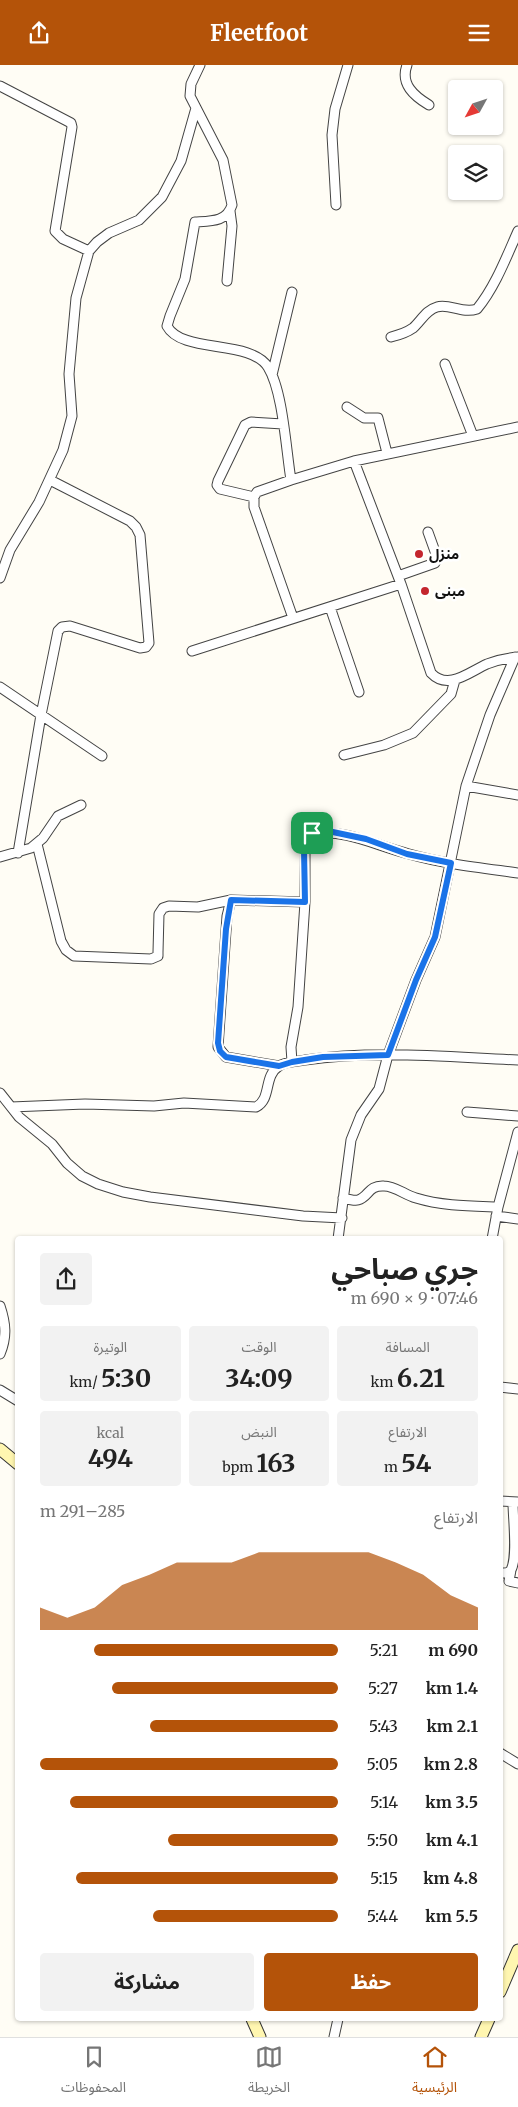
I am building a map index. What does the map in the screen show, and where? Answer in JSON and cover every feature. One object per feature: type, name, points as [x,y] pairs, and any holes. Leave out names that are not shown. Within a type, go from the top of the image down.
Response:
[{"type":"street","points":[[200,65],[191,84],[190,96],[223,160],[232,205],[230,211],[232,226],[228,281]]},
{"type":"street","points":[[336,205],[332,135],[335,109],[348,65]]},
{"type":"street","points":[[407,65],[405,78],[410,90],[416,97],[429,105]]},
{"type":"street","points":[[0,86],[71,123],[72,127],[55,231],[57,236],[89,251]]},
{"type":"street","points":[[0,578],[10,550],[40,502],[50,480],[62,450],[72,416],[70,374],[76,298],[89,251],[109,233],[139,220],[162,197],[181,161],[196,108]]},
{"type":"street","points":[[230,211],[220,220],[195,222],[185,279],[167,326],[172,333],[186,340],[231,348],[254,356],[268,366],[278,394],[290,480]]},
{"type":"street","points":[[391,337],[408,331],[436,307],[444,306],[461,311],[477,309],[486,299],[518,231]]},
{"type":"street","points":[[272,375],[292,292]]},
{"type":"street","points":[[445,364],[473,436]]},
{"type":"street","points":[[347,407],[364,418],[378,418],[387,453]]},
{"type":"street","points":[[254,497],[220,489],[217,485],[218,481],[245,425],[250,422],[282,425]]},
{"type":"street","points":[[293,618],[254,507],[254,497],[262,489],[387,453],[518,427]]},
{"type":"street","points":[[354,461],[400,580],[428,670],[440,680],[455,680],[487,664],[516,657]]},
{"type":"street","points":[[18,853],[41,715],[57,634],[62,627],[70,626],[140,648],[146,647],[149,641],[140,535],[136,527],[130,521],[50,480]]},
{"type":"street","points":[[192,651],[330,607],[400,580],[435,563],[437,557],[428,532]]},
{"type":"street","points":[[330,607],[359,692]]},
{"type":"street","points":[[339,1236],[351,1140],[361,1115],[379,1089],[388,1055],[416,980],[435,937],[466,786],[490,715],[516,657]]},
{"type":"street","points":[[344,755],[384,745],[413,733],[451,694],[455,680]]},
{"type":"street","points":[[0,687],[102,756]]},
{"type":"street","points":[[466,786],[518,795]]},
{"type":"street","points":[[0,857],[18,853],[37,844],[58,816],[81,805]]},
{"type":"street","points":[[292,1062],[291,1047],[298,1007],[305,902],[304,850],[306,842],[312,833],[328,831],[366,839],[407,854],[518,873]]},
{"type":"street","points":[[37,844],[61,941],[66,951],[74,956],[151,959],[158,956],[159,915],[163,908],[169,906],[203,907],[231,900],[305,902]]},
{"type":"street","points":[[231,900],[226,929],[218,1047],[226,1057],[279,1066],[292,1062],[332,1057],[388,1055],[518,1060]]},
{"type":"street","points":[[11,1107],[184,1103],[256,1107],[260,1105],[266,1095],[270,1076],[279,1066]]},
{"type":"street","points":[[0,1093],[27,1125],[52,1144],[66,1163],[82,1176],[123,1192],[304,1216],[342,1217]]},
{"type":"street","points":[[467,1112],[518,1116]]},
{"type":"street","points":[[493,1236],[497,1211],[518,1132]]},
{"type":"street","points":[[343,1198],[356,1201],[361,1199],[375,1186],[390,1186],[415,1198],[497,1211],[518,1219]]},
{"type":"street","points":[[0,1307],[5,1338],[0,1354]]},
{"type":"street","points":[[503,1387],[518,1389]]},
{"type":"street","points":[[0,1390],[15,1399]]},
{"type":"street","points":[[0,1449],[15,1462]]},
{"type":"street","points":[[503,1501],[516,1503],[515,1535],[509,1581],[518,1583]]},
{"type":"street","points":[[503,1573],[507,1573],[511,1569]]},
{"type":"street","points":[[503,1755],[518,1764]]},
{"type":"street","points":[[503,1985],[518,1950]]},
{"type":"street","points":[[253,2021],[260,2037]]},
{"type":"street","points":[[334,2037],[338,2021]]},
{"type":"street","points":[[482,2037],[488,2021]]},
{"type":"place","name":"منزل","points":[[419,554]]},
{"type":"place","name":"مبنى","points":[[425,591]]},
{"type":"route","points":[[328,831],[366,839],[407,854],[451,863],[435,937],[416,980],[388,1055],[323,1057],[279,1066],[226,1057],[220,1051],[218,1043],[227,916],[231,900],[305,902],[304,850],[306,842],[312,833],[328,831]]}]
